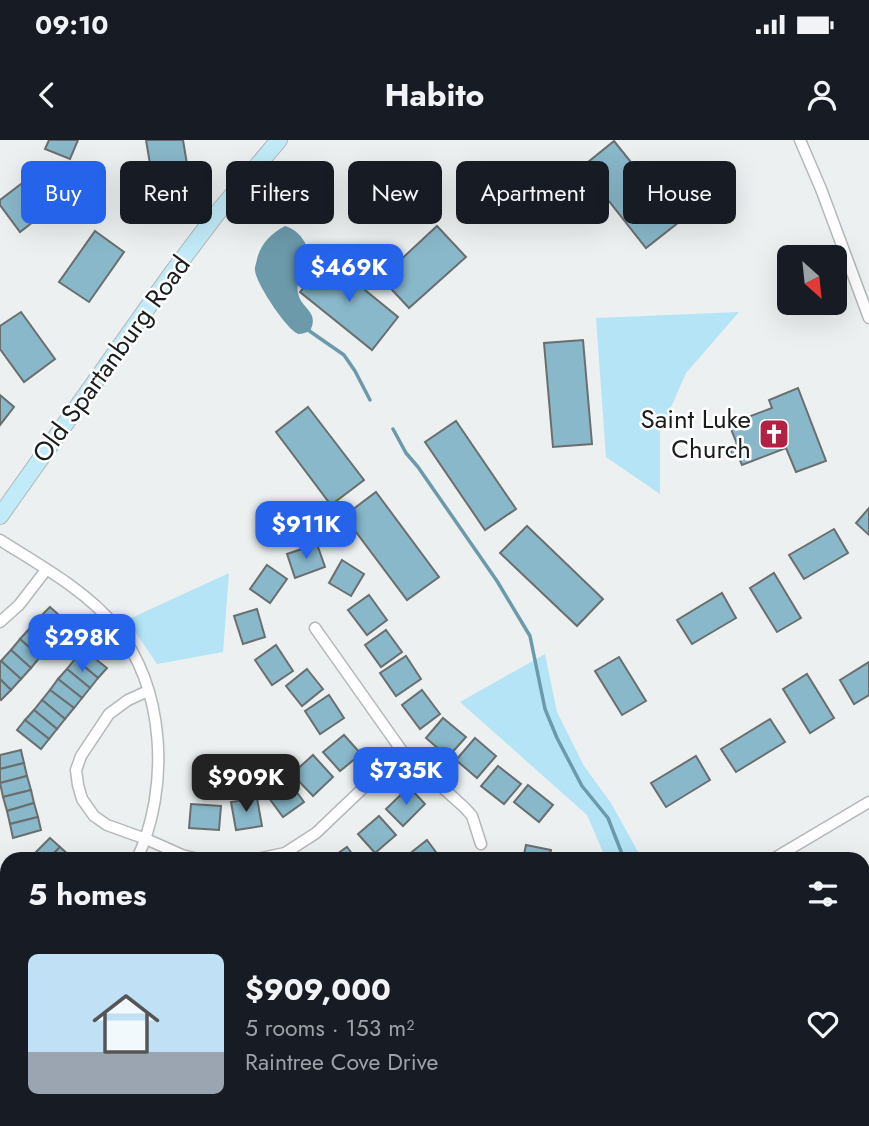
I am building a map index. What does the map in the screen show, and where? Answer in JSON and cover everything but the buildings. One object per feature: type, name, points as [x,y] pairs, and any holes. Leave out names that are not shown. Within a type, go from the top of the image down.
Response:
[{"type":"main road","name":"Old Spartanburg Road","points":[[0,516],[172,273],[225,203],[279,140]]},
{"type":"street","points":[[800,140],[869,318]]},
{"type":"street","points":[[0,540],[88,599],[116,626],[135,658],[148,691],[159,750],[154,811],[140,852]]},
{"type":"street","points":[[0,622],[19,605],[46,570]]},
{"type":"street","points":[[315,628],[402,751],[466,808],[472,816],[481,844]]},
{"type":"street","points":[[148,691],[128,700],[110,714],[81,756],[76,770],[78,785],[82,799],[94,816],[107,825],[175,852]]},
{"type":"street","points":[[292,852],[322,828],[402,751]]},
{"type":"street","points":[[785,852],[869,802]]},
{"type":"shaded area","points":[[285,226],[300,236],[309,257],[297,288],[313,319],[310,331],[300,334],[287,325],[273,306],[260,285],[255,269],[264,244]]},
{"type":"shaded area","points":[[739,312],[686,373],[660,432],[660,494],[606,457],[596,318]]},
{"type":"shaded area","points":[[229,573],[223,652],[157,664],[127,620]]},
{"type":"shaded area","points":[[545,654],[557,712],[584,766],[611,803],[638,852],[603,852],[587,815],[460,702]]},
{"type":"waterway","points":[[308,330],[344,355],[370,400]]},
{"type":"waterway","points":[[393,429],[406,453],[497,581],[530,636],[545,709],[557,738],[582,786],[608,818],[621,852]]},
{"type":"place","name":"Saint Luke Church","points":[[774,434]]}]
